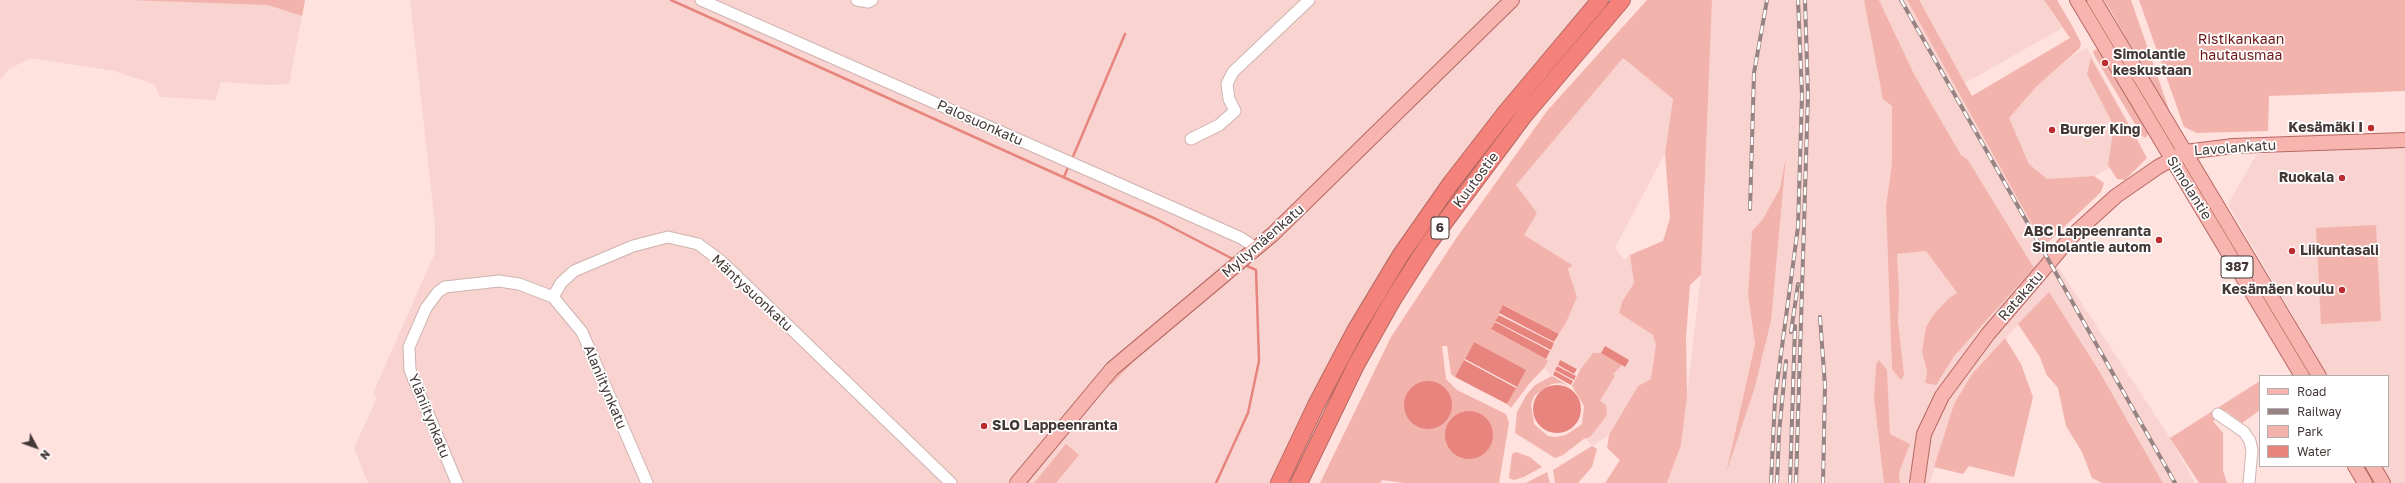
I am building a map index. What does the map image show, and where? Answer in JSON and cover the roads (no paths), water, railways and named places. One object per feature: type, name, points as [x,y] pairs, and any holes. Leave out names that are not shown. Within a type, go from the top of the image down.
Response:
[{"type":"highway","name":"Kuutostie","points":[[1279,483],[1316,405],[1355,331],[1400,256],[1451,183],[1506,112],[1600,0]]},
{"type":"highway","name":"Kuutostie","points":[[1299,483],[1356,365],[1392,301],[1429,243],[1523,117],[1622,0]]},
{"type":"main road","name":"Myllymäenkatu","points":[[1017,483],[1112,369],[1256,248],[1316,193],[1512,0]]},
{"type":"main road","name":"Simolantie","points":[[2077,0],[2301,375]]},
{"type":"main road","name":"Simolantie","points":[[2094,0],[2318,375]]},
{"type":"main road","name":"Lavolankatu","points":[[2185,152],[2233,146],[2405,140]]},
{"type":"main road","name":"Ratakatu","points":[[1917,483],[1924,434],[1933,411],[1988,334],[2072,236],[2093,216],[2116,196],[2171,159],[2185,152]]},
{"type":"main road","points":[[2356,467],[2365,483]]},
{"type":"main road","points":[[2374,467],[2383,483]]},
{"type":"street","name":"Palosuonkatu","points":[[701,0],[1241,238],[1256,248]]},
{"type":"street","points":[[857,0],[868,2],[872,0]]},
{"type":"street","points":[[1191,140],[1219,126],[1235,111],[1229,99],[1227,84],[1233,72],[1309,0]]},
{"type":"street","name":"Mäntysuonkatu","points":[[553,297],[561,283],[574,271],[633,246],[668,237],[698,244],[721,261],[951,483]]},
{"type":"street","name":"Yläniitynkatu","points":[[457,483],[410,370],[409,347],[426,308],[438,292],[445,287],[499,281],[519,284],[553,297]]},
{"type":"street","name":"Alaniitynkatu","points":[[553,297],[565,308],[582,332],[647,483]]},
{"type":"street","points":[[2218,414],[2244,432],[2250,441],[2252,450],[2249,483]]},
{"type":"water","points":[[1503,305],[1559,334],[1554,342],[1499,313]]},
{"type":"water","points":[[1499,315],[1554,343],[1551,350],[1495,321]]},
{"type":"water","points":[[1495,322],[1550,351],[1546,359],[1491,329]]},
{"type":"water","points":[[1474,342],[1526,370],[1517,387],[1465,359]]},
{"type":"water","points":[[1605,346],[1629,360],[1625,367],[1601,353]]},
{"type":"water","points":[[1464,360],[1516,388],[1507,404],[1455,377]]},
{"type":"water","points":[[1560,360],[1577,369],[1574,374],[1558,365]]},
{"type":"water","points":[[1557,366],[1576,376],[1574,380],[1555,370]]},
{"type":"water","points":[[1555,371],[1573,381],[1571,385],[1553,375]]},
{"type":"water","points":[[1428,381],[1437,383],[1445,388],[1450,396],[1452,405],[1450,414],[1445,422],[1437,427],[1428,429],[1419,427],[1411,422],[1406,414],[1404,405],[1406,396],[1411,388],[1419,383]]},
{"type":"water","points":[[1557,385],[1566,387],[1574,392],[1579,400],[1581,409],[1579,418],[1574,426],[1566,431],[1557,433],[1548,431],[1540,426],[1535,418],[1533,409],[1535,400],[1540,392],[1548,387]]},
{"type":"water","points":[[1469,411],[1478,413],[1486,418],[1491,426],[1493,435],[1491,444],[1486,452],[1478,457],[1469,459],[1460,457],[1452,452],[1447,444],[1445,435],[1447,426],[1452,418],[1460,413]]},
{"type":"waterway","points":[[671,0],[1156,219],[1231,258]]},
{"type":"waterway","points":[[1072,159],[1125,34]]},
{"type":"waterway","points":[[1064,177],[1069,165]]},
{"type":"waterway","points":[[1216,483],[1248,413],[1259,361],[1256,270],[1245,265]]},
{"type":"railway","points":[[1750,209],[1754,73],[1767,0]]},
{"type":"railway","points":[[1771,483],[1775,399],[1798,227],[1802,95],[1798,0]]},
{"type":"railway","points":[[1796,483],[1808,95],[1805,0]]},
{"type":"railway","points":[[1901,0],[2175,483]]},
{"type":"railway","points":[[1791,332],[1798,284]]},
{"type":"railway","points":[[1820,317],[1825,386],[1823,483]]},
{"type":"railway","points":[[1790,483],[1795,326]]},
{"type":"railway","points":[[1777,483],[1779,433],[1786,361]]},
{"type":"place","name":"Simolantie keskustaan","points":[[2105,63]]},
{"type":"place","name":"Kesämäki I","points":[[2371,128]]},
{"type":"place","name":"Burger King","points":[[2052,130]]},
{"type":"place","name":"Ruokala","points":[[2342,178]]},
{"type":"place","name":"ABC Lappeenranta Simolantie autom","points":[[2159,240]]},
{"type":"place","name":"Liikuntasali","points":[[2292,251]]},
{"type":"place","name":"Kesämäen koulu","points":[[2342,290]]},
{"type":"place","name":"SLO Lappeenranta","points":[[984,426]]},
{"type":"park label","name":"Ristikankaan hautausmaa","points":[[2241,48]]}]
